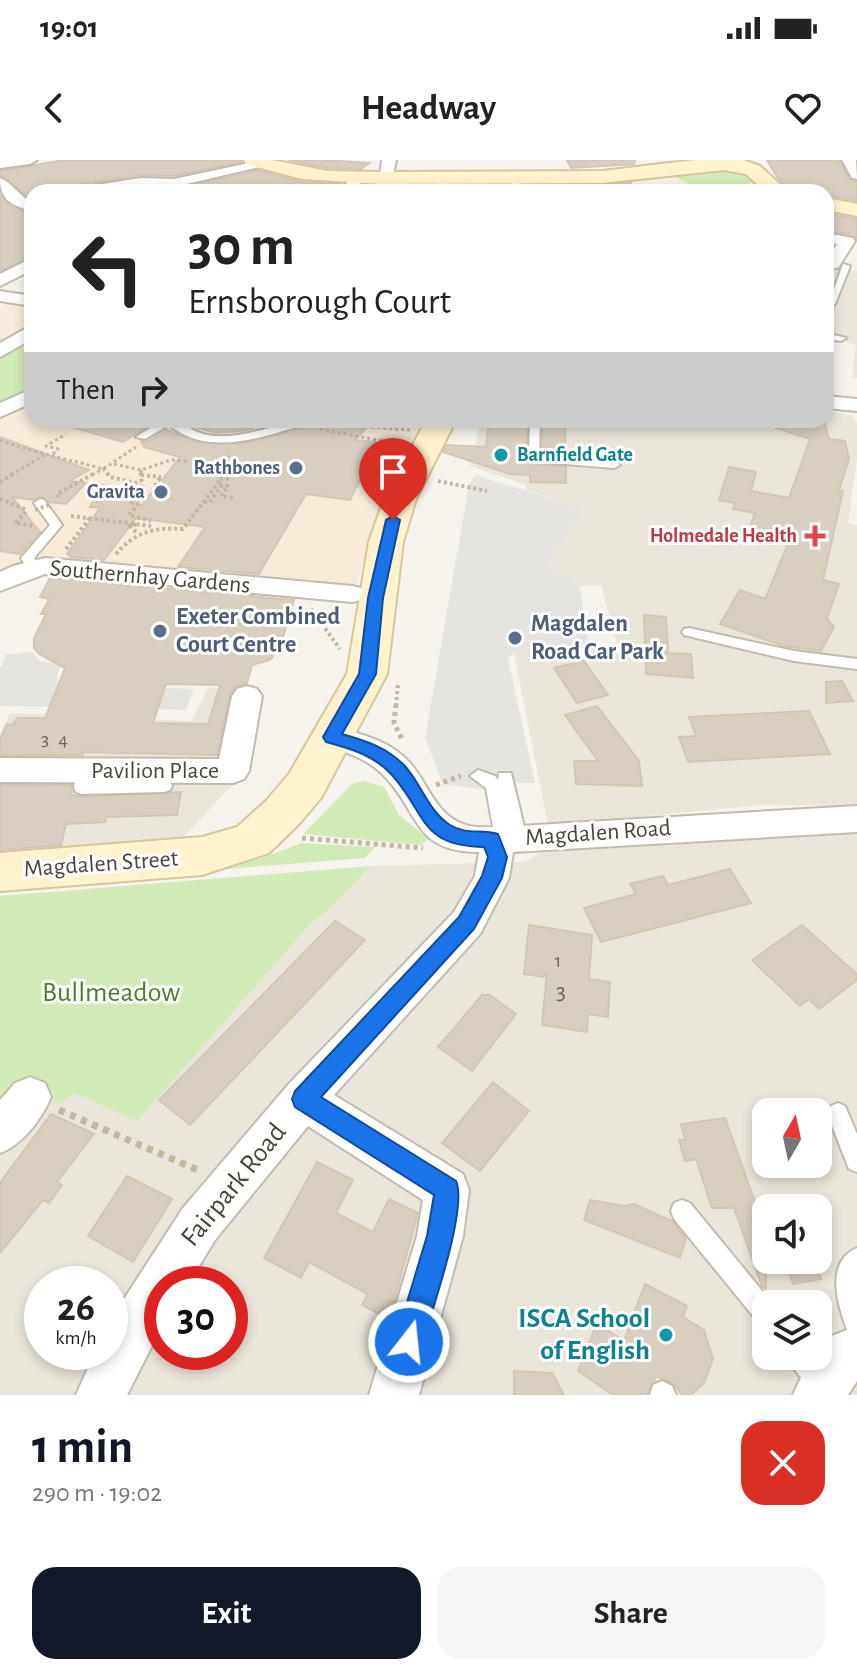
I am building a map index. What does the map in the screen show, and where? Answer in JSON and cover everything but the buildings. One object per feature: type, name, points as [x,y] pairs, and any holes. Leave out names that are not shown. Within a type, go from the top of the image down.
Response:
[{"type":"main road","points":[[551,184],[622,176],[678,177],[707,160],[753,173]]},
{"type":"main road","points":[[263,162],[290,172],[348,184]]},
{"type":"main road","points":[[355,184],[390,164],[441,184]]},
{"type":"main road","points":[[834,206],[857,210]]},
{"type":"main road","points":[[253,840],[305,786],[367,674],[364,596],[429,428]]},
{"type":"main road","name":"Magdalen Street","points":[[0,872],[202,856],[253,840]]},
{"type":"street","points":[[0,164],[30,160]]},
{"type":"street","points":[[849,160],[857,175]]},
{"type":"street","points":[[136,181],[174,183],[263,162]]},
{"type":"street","points":[[0,182],[13,199],[24,202]]},
{"type":"street","points":[[0,209],[24,204]]},
{"type":"street","points":[[834,239],[847,241],[840,265]]},
{"type":"street","points":[[0,281],[24,268]]},
{"type":"street","points":[[0,296],[24,300]]},
{"type":"street","points":[[0,351],[24,336]]},
{"type":"street","points":[[0,411],[24,399]]},
{"type":"street","points":[[834,403],[857,405]]},
{"type":"street","name":"Southernhay Gardens","points":[[0,583],[45,567],[364,596]]},
{"type":"street","name":"Pavilion Place","points":[[0,770],[233,771],[247,696]]},
{"type":"street","points":[[332,737],[372,749],[399,771],[426,814],[448,834]]},
{"type":"street","name":"Magdalen Road","points":[[448,834],[461,839],[513,839],[857,819]]},
{"type":"street","name":"Fairpark Road","points":[[101,1395],[130,1333],[164,1275],[230,1184],[303,1099],[467,923],[492,878],[497,857],[513,839]]},
{"type":"street","points":[[0,1132],[30,1097]]},
{"type":"street","points":[[303,1099],[447,1190],[440,1236],[394,1395]]},
{"type":"lane","points":[[834,291],[840,265]]},
{"type":"lane","points":[[834,337],[841,338]]},
{"type":"lane","points":[[141,437],[156,428]]},
{"type":"lane","points":[[178,428],[217,441],[276,428]]},
{"type":"lane","points":[[535,428],[535,461],[614,465]]},
{"type":"lane","points":[[36,508],[56,525],[27,558],[45,567]]},
{"type":"lane","points":[[689,632],[794,656],[857,664]]},
{"type":"lane","points":[[84,770],[82,788],[164,786]]},
{"type":"lane","points":[[471,774],[489,780],[494,787],[513,839]]},
{"type":"lane","points":[[505,777],[513,839]]},
{"type":"lane","points":[[838,1113],[857,1161]]},
{"type":"lane","points":[[682,1211],[752,1297]]},
{"type":"lane","points":[[857,1260],[850,1270],[845,1293],[857,1323]]},
{"type":"path","points":[[283,428],[291,431],[307,428]]},
{"type":"path","points":[[317,428],[388,442],[377,464],[401,468]]},
{"type":"path","points":[[0,482],[58,449],[46,446],[66,434]]},
{"type":"path","points":[[17,522],[36,508],[62,500],[57,494],[114,464],[134,449],[141,437]]},
{"type":"path","points":[[0,440],[35,453],[50,454],[103,469],[110,477],[141,487],[154,488],[161,477],[114,464]]},
{"type":"path","points":[[60,514],[183,529],[220,479],[232,450],[226,441]]},
{"type":"path","points":[[220,479],[227,479],[244,448]]},
{"type":"path","points":[[141,473],[171,460],[187,461]]},
{"type":"path","points":[[131,504],[141,487],[141,473]]},
{"type":"path","points":[[451,483],[487,491]]},
{"type":"path","points":[[204,502],[210,502],[222,485],[228,486],[221,496],[234,498]]},
{"type":"path","points":[[119,520],[129,515],[147,493],[141,487]]},
{"type":"path","points":[[0,499],[36,508]]},
{"type":"path","points":[[129,515],[151,521]]},
{"type":"path","points":[[45,567],[59,558],[90,518]]},
{"type":"path","points":[[136,532],[130,526],[137,524]]},
{"type":"path","points":[[102,573],[136,532],[156,527]]},
{"type":"path","points":[[304,604],[310,607],[337,648],[346,650]]},
{"type":"path","points":[[431,784],[471,774]]},
{"type":"path","points":[[443,782],[454,778]]},
{"type":"path","points":[[253,840],[299,838],[426,848],[448,834]]},
{"type":"path","points":[[30,1097],[230,1184]]},
{"type":"shaded area","points":[[588,182],[588,184],[523,184]]},
{"type":"shaded area","points":[[834,267],[857,271],[857,378],[852,377],[856,346],[846,341],[846,337],[834,335]]},
{"type":"shaded area","points":[[9,301],[24,304],[24,329],[0,343],[0,307]]},
{"type":"shaded area","points":[[24,404],[24,428],[418,428],[386,492],[355,590],[51,561],[0,578],[0,417]]},
{"type":"shaded area","points":[[834,412],[852,416],[857,423],[857,459],[848,523],[857,525],[857,806],[763,805],[548,825],[514,653],[618,647],[601,585],[580,586],[547,564],[584,509],[526,490],[526,485],[470,466],[479,428],[834,428]]},
{"type":"shaded area","name":"Magdalen Road Car Park","points":[[475,475],[584,509],[547,564],[580,586],[589,650],[514,653],[508,659],[535,783],[516,783],[518,809],[513,810],[490,810],[488,790],[443,784],[425,738],[469,485]]},
{"type":"shaded area","points":[[32,652],[40,661],[61,665],[58,684],[194,689],[186,710],[0,706],[0,669],[6,654]]},
{"type":"shaded area","points":[[209,687],[248,692],[240,777],[173,848],[0,858],[0,734],[10,713],[191,721]]},
{"type":"shaded area","points":[[857,832],[857,1395],[0,1395],[0,1107],[73,1092],[329,909],[371,866],[524,862],[547,848]]},
{"type":"green space","points":[[679,168],[744,169],[754,181],[747,184],[690,184],[675,176]]},
{"type":"green space","points":[[24,342],[24,390],[0,404],[0,357]]},
{"type":"green space","points":[[363,781],[384,787],[399,815],[429,839],[421,845],[303,834],[352,784]]},
{"type":"green space","points":[[302,843],[375,847],[365,858],[227,869],[220,866],[259,859]]},
{"type":"green space","name":"Bullmeadow","points":[[371,866],[311,923],[137,1121],[74,1093],[60,1104],[22,1083],[0,1107],[0,896]]},
{"type":"place","name":"Barnfield Gate","points":[[501,455]]},
{"type":"place","name":"Rathbones","points":[[296,468]]},
{"type":"place","name":"Gravita","points":[[161,492]]},
{"type":"place","name":"Holmedale Health","points":[[815,536]]},
{"type":"place","name":"Exeter Combined Court Centre","points":[[160,631]]},
{"type":"place","name":"Magdalen Road Car Park","points":[[515,638]]},
{"type":"place","name":"ISCA School of English","points":[[666,1335]]},
{"type":"route","points":[[393,520],[376,598],[367,674],[332,737],[372,749],[399,771],[426,814],[440,828],[461,839],[492,840],[497,857],[492,878],[467,923],[303,1099],[447,1190],[440,1236],[409,1342]]}]
